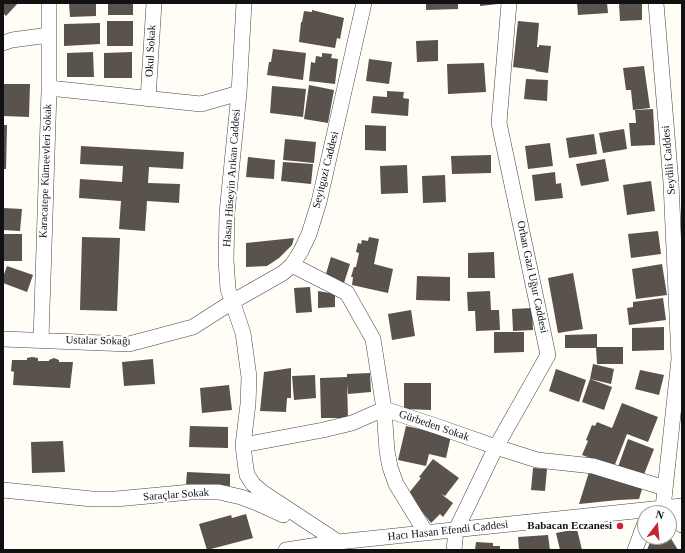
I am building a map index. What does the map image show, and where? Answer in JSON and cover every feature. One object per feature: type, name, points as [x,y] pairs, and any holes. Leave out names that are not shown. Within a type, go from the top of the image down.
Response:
[{"type":"street","name":"Karacatepe Kümeevleri Sokak","points":[[41,340],[49,88],[49,3]]},
{"type":"street","name":"Okul Sokak","points":[[148,99],[154,3]]},
{"type":"street","name":"Hasan Hüseyin Arıkan Caddesi","points":[[244,3],[239,93],[227,213],[227,280],[232,302],[243,333],[249,377],[248,404],[243,445],[247,474],[253,484],[262,492],[338,542]]},
{"type":"street","name":"Seyitgazi Caddesi","points":[[232,302],[283,272],[292,265],[306,240],[319,202],[364,3]]},
{"type":"street","name":"Orhan Gazi Uğur Caddesi","points":[[456,530],[496,447],[548,355],[499,123],[509,3]]},
{"type":"street","name":"Seydili Caddesi","points":[[656,3],[677,183],[679,359],[664,505]]},
{"type":"street","points":[[6,38],[49,35]]},
{"type":"street","points":[[49,88],[201,104],[239,93]]},
{"type":"street","name":"Gürbeden Sokak","points":[[292,265],[348,293],[372,339],[384,409],[537,460],[593,466],[665,488]]},
{"type":"street","name":"Ustalar Sokağı","points":[[3,338],[129,344],[193,327],[232,302]]},
{"type":"street","points":[[243,445],[352,423],[384,409],[387,451],[390,467],[396,484],[426,533]]},
{"type":"street","name":"Saraçlar Sokak","points":[[3,490],[92,499],[116,499],[191,492],[219,492],[241,497],[257,503],[338,542]]},
{"type":"street","name":"Hacı Hasan Efendi Caddesi","points":[[286,550],[338,542],[637,512]]},
{"type":"street","points":[[454,550],[456,530]]},
{"type":"building","points":[[3,3],[18,3],[6,16],[3,13]]},
{"type":"building","points":[[69,3],[96,3],[96,16],[70,17]]},
{"type":"building","points":[[108,3],[133,3],[133,15],[108,15]]},
{"type":"building","points":[[426,3],[458,3],[458,9],[426,10]]},
{"type":"building","points":[[480,3],[498,3],[498,4],[480,6]]},
{"type":"building","points":[[577,3],[607,3],[608,13],[578,15]]},
{"type":"building","points":[[619,3],[642,3],[642,20],[620,21]]},
{"type":"building","points":[[312,10],[344,18],[340,39],[337,38],[335,48],[299,42],[301,22],[304,11],[312,12]]},
{"type":"building","points":[[107,21],[133,21],[133,46],[107,46]]},
{"type":"building","points":[[518,21],[539,23],[537,47],[539,47],[539,45],[551,46],[548,73],[513,67]]},
{"type":"building","points":[[100,23],[100,44],[64,46],[64,24]]},
{"type":"building","points":[[438,40],[438,61],[417,62],[416,41]]},
{"type":"building","points":[[273,49],[306,53],[303,80],[267,75]]},
{"type":"building","points":[[93,52],[94,77],[67,77],[67,53]]},
{"type":"building","points":[[132,52],[132,78],[104,78],[104,53]]},
{"type":"building","points":[[322,53],[332,54],[331,58],[338,59],[335,84],[309,81],[311,62],[315,63],[316,56],[322,57]]},
{"type":"building","points":[[369,59],[392,62],[389,84],[366,81]]},
{"type":"building","points":[[484,63],[486,92],[448,94],[447,64]]},
{"type":"building","points":[[644,66],[650,108],[633,110],[631,90],[626,90],[623,68]]},
{"type":"building","points":[[526,79],[548,80],[547,101],[524,99]]},
{"type":"building","points":[[3,84],[30,84],[29,117],[3,116]]},
{"type":"building","points":[[309,85],[334,90],[328,123],[304,119]]},
{"type":"building","points":[[272,86],[306,89],[303,117],[270,113]]},
{"type":"building","points":[[387,91],[404,92],[403,98],[409,99],[408,116],[371,113],[373,96],[387,97]]},
{"type":"building","points":[[653,109],[655,145],[631,146],[629,123],[636,123],[635,110]]},
{"type":"building","points":[[3,125],[7,125],[6,169],[3,169]]},
{"type":"building","points":[[365,125],[386,126],[386,151],[365,150]]},
{"type":"building","points":[[624,129],[627,149],[603,153],[599,133]]},
{"type":"building","points":[[594,134],[597,154],[569,158],[566,138]]},
{"type":"building","points":[[285,139],[316,142],[314,163],[283,160]]},
{"type":"building","points":[[550,143],[553,166],[528,169],[525,146]]},
{"type":"building","points":[[81,146],[184,152],[183,169],[149,167],[148,183],[180,184],[179,203],[147,201],[145,231],[119,229],[121,201],[79,198],[80,179],[122,182],[123,166],[80,164]]},
{"type":"building","points":[[491,155],[491,173],[452,174],[451,156]]},
{"type":"building","points":[[248,157],[275,160],[274,179],[246,177]]},
{"type":"building","points":[[605,159],[609,181],[581,186],[576,164]]},
{"type":"building","points":[[283,162],[313,164],[311,184],[281,181]]},
{"type":"building","points":[[407,165],[408,193],[381,194],[380,166]]},
{"type":"building","points":[[555,172],[556,184],[561,183],[563,198],[535,201],[532,175]]},
{"type":"building","points":[[445,175],[446,202],[423,203],[422,176]]},
{"type":"building","points":[[651,181],[655,211],[627,215],[623,185]]},
{"type":"building","points":[[3,208],[22,209],[20,231],[3,230]]},
{"type":"building","points":[[658,231],[661,254],[631,258],[628,234]]},
{"type":"building","points":[[3,234],[22,234],[22,261],[3,261]]},
{"type":"building","points":[[82,237],[120,238],[117,311],[80,310]]},
{"type":"building","points":[[369,237],[379,239],[374,264],[393,269],[388,293],[352,285],[353,277],[351,277],[354,267],[356,267],[359,253],[356,252],[358,243],[361,244],[362,240],[368,241]]},
{"type":"building","points":[[294,238],[292,245],[279,258],[267,266],[246,267],[246,243]]},
{"type":"building","points":[[494,252],[495,278],[468,278],[468,253]]},
{"type":"building","points":[[331,257],[350,264],[344,283],[325,277]]},
{"type":"building","points":[[662,264],[667,295],[636,299],[632,269]]},
{"type":"building","points":[[7,266],[33,275],[27,292],[3,283],[3,277]]},
{"type":"building","points":[[573,273],[583,329],[558,333],[548,278]]},
{"type":"building","points":[[417,276],[450,277],[450,301],[416,300]]},
{"type":"building","points":[[310,287],[312,312],[296,313],[294,288]]},
{"type":"building","points":[[318,291],[335,294],[335,307],[318,308]]},
{"type":"building","points":[[490,291],[491,310],[499,310],[500,330],[476,331],[475,311],[468,311],[467,292]]},
{"type":"building","points":[[663,298],[666,320],[629,325],[627,308],[633,307],[633,302]]},
{"type":"building","points":[[532,308],[533,330],[513,331],[512,309]]},
{"type":"building","points":[[411,310],[415,336],[392,340],[388,314]]},
{"type":"building","points":[[664,327],[664,350],[632,351],[632,328]]},
{"type":"building","points":[[494,332],[524,332],[524,352],[494,353]]},
{"type":"building","points":[[597,334],[597,347],[623,347],[623,364],[597,364],[596,348],[565,348],[565,335]]},
{"type":"building","points":[[27,358],[38,358],[38,361],[49,361],[54,358],[59,360],[59,362],[73,362],[70,388],[13,385],[14,372],[11,371],[12,360],[27,360]]},
{"type":"building","points":[[153,359],[155,384],[124,386],[122,362]]},
{"type":"building","points":[[593,364],[614,369],[611,384],[590,379]]},
{"type":"building","points":[[291,368],[291,398],[287,398],[286,412],[260,411],[264,372]]},
{"type":"building","points":[[556,369],[586,380],[579,402],[549,391]]},
{"type":"building","points":[[640,370],[664,375],[659,395],[635,389]]},
{"type":"building","points":[[370,373],[371,392],[348,394],[347,383],[348,418],[321,418],[320,378],[347,377],[347,374]]},
{"type":"building","points":[[315,375],[316,398],[294,400],[292,376]]},
{"type":"building","points":[[590,379],[612,387],[604,410],[582,402]]},
{"type":"building","points":[[404,383],[431,383],[431,410],[404,409]]},
{"type":"building","points":[[229,385],[232,410],[202,413],[200,388]]},
{"type":"building","points":[[622,403],[658,417],[648,442],[627,434],[614,467],[582,455],[588,441],[586,440],[592,425],[595,426],[597,422],[612,428]]},
{"type":"building","points":[[190,426],[228,427],[228,448],[189,447]]},
{"type":"building","points":[[406,426],[451,436],[446,458],[429,454],[426,466],[398,460]]},
{"type":"building","points":[[628,439],[654,449],[643,477],[618,467]]},
{"type":"building","points":[[63,441],[65,472],[32,473],[31,442]]},
{"type":"building","points":[[433,459],[459,478],[445,496],[441,494],[453,503],[443,517],[440,514],[431,523],[408,494],[421,478],[419,477]]},
{"type":"building","points":[[533,468],[547,469],[545,491],[531,490]]},
{"type":"building","points":[[590,469],[643,486],[639,499],[579,504]]},
{"type":"building","points":[[187,472],[230,474],[230,486],[186,484]]},
{"type":"building","points":[[246,514],[253,538],[207,550],[199,524],[231,515],[232,518]]},
{"type":"building","points":[[577,529],[582,550],[560,550],[556,533]]},
{"type":"building","points":[[548,535],[550,550],[519,550],[518,537]]},
{"type":"building","points":[[476,542],[493,543],[493,546],[500,546],[500,550],[475,550]]},
{"type":"building","points":[[649,545],[675,545],[678,550],[647,550]]},
{"type":"place","name":"Babacan Eczanesi","points":[[620,526]]}]
